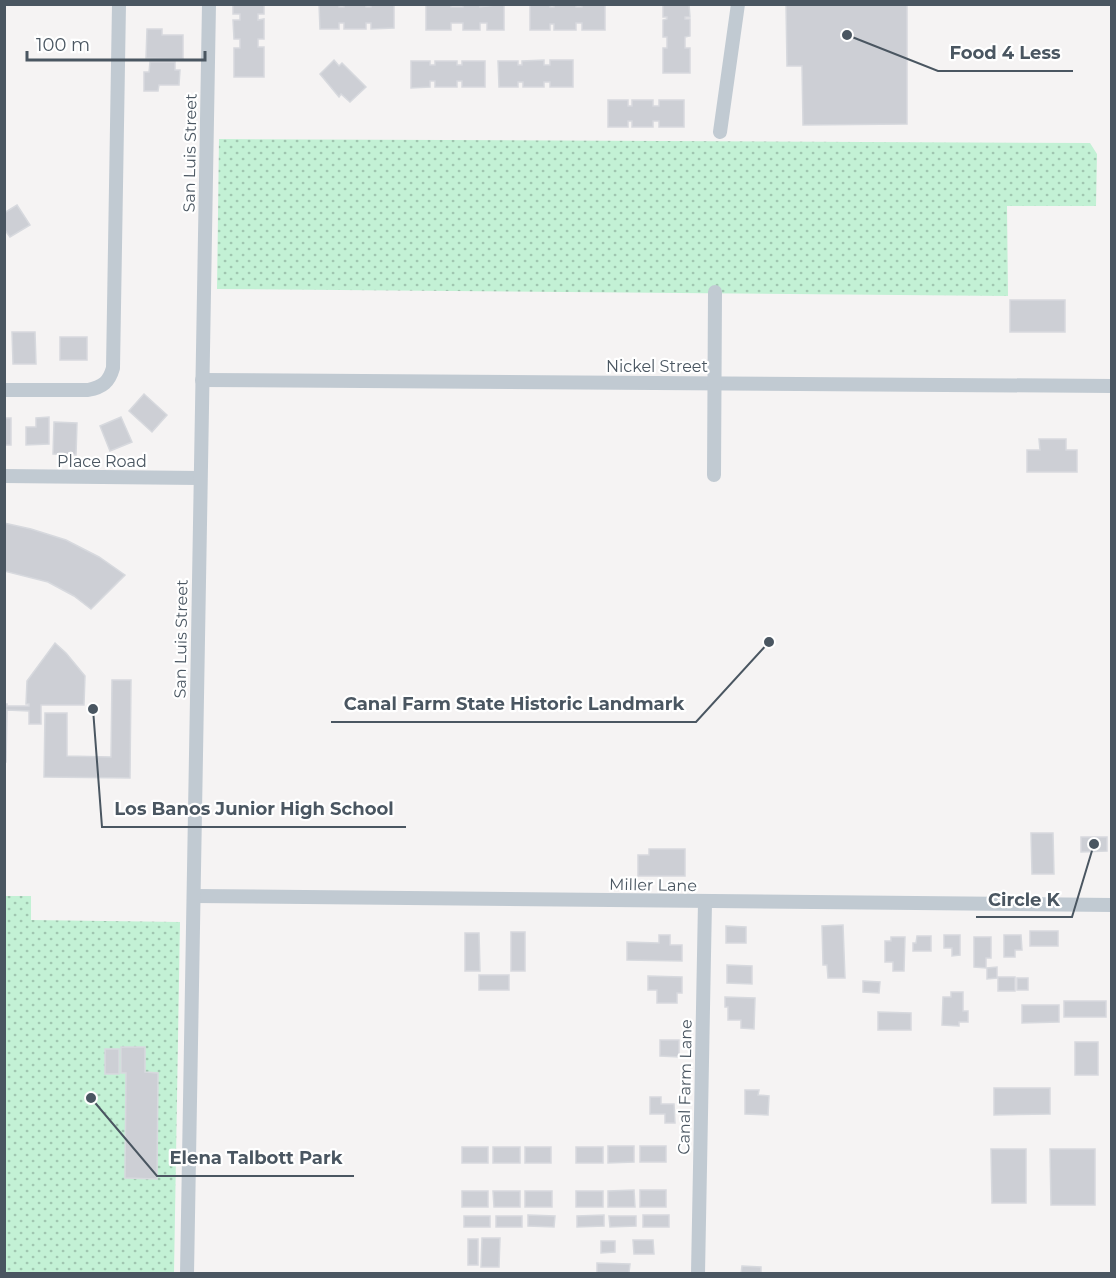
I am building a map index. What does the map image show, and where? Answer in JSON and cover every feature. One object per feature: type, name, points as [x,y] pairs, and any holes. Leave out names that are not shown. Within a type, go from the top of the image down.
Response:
[{"type":"street","points":[[4,390],[88,390],[106,384],[113,368],[119,4]]},
{"type":"street","name":"San Luis Street","points":[[187,1274],[209,4]]},
{"type":"street","points":[[720,132],[738,4]]},
{"type":"street","points":[[714,475],[715,292]]},
{"type":"street","name":"Nickel Street","points":[[202,380],[1112,386]]},
{"type":"street","name":"Place Road","points":[[4,476],[200,478]]},
{"type":"street","name":"Miller Lane","points":[[194,896],[1112,905]]},
{"type":"street","name":"Canal Farm Lane","points":[[698,1274],[705,902]]},
{"type":"green space","points":[[219,139],[1090,143],[1097,154],[1096,206],[1007,206],[1008,296],[217,289]]},
{"type":"green space","points":[[5,896],[31,896],[31,920],[180,922],[174,1273],[5,1274]]},
{"type":"building","points":[[233,4],[264,4],[264,14],[258,14],[258,20],[264,19],[264,39],[258,39],[258,47],[264,47],[264,77],[234,77],[234,48],[240,48],[240,39],[234,39],[233,20],[240,20],[240,14],[233,14]]},
{"type":"building","points":[[319,4],[339,4],[339,7],[344,7],[344,4],[365,4],[366,7],[371,7],[371,4],[394,4],[394,28],[371,29],[371,23],[366,23],[366,29],[344,29],[344,23],[339,23],[339,29],[320,29]]},
{"type":"building","points":[[426,4],[451,4],[451,7],[463,7],[463,4],[480,4],[480,7],[504,4],[504,30],[487,30],[487,23],[480,23],[480,30],[463,30],[463,23],[451,23],[451,30],[426,30]]},
{"type":"building","points":[[530,4],[550,4],[550,7],[554,7],[554,4],[576,4],[576,7],[582,7],[582,4],[605,4],[605,30],[582,30],[582,23],[576,23],[576,30],[554,30],[554,24],[550,24],[550,30],[530,30]]},
{"type":"building","points":[[663,4],[689,4],[690,17],[685,17],[685,19],[690,19],[690,36],[685,37],[685,48],[690,48],[690,73],[663,73],[663,48],[667,48],[667,37],[663,37],[663,20],[667,17],[663,17]]},
{"type":"building","points":[[786,4],[907,4],[907,124],[803,125],[802,66],[787,66]]},
{"type":"building","points":[[147,29],[162,29],[162,35],[183,35],[183,59],[146,58]]},
{"type":"building","points":[[334,60],[339,66],[342,63],[366,87],[350,102],[341,94],[339,97],[320,74]]},
{"type":"building","points":[[544,60],[544,65],[550,65],[550,60],[573,60],[573,87],[550,87],[550,82],[544,82],[544,87],[523,87],[523,82],[518,82],[518,87],[499,87],[498,61],[518,61],[518,65],[522,65],[522,61]]},
{"type":"building","points":[[411,61],[430,61],[430,65],[435,65],[435,61],[457,61],[457,65],[462,65],[462,61],[485,61],[485,87],[462,87],[462,81],[457,81],[457,87],[435,87],[435,81],[430,81],[430,87],[411,88]]},
{"type":"building","points":[[150,62],[175,62],[175,70],[180,70],[179,85],[159,85],[158,91],[144,91],[144,72],[149,72]]},
{"type":"building","points":[[608,100],[628,100],[628,106],[632,106],[632,100],[653,100],[653,106],[659,106],[659,100],[684,100],[684,127],[659,127],[659,121],[653,121],[653,127],[632,127],[632,121],[628,121],[628,127],[608,127]]},
{"type":"building","points":[[17,205],[30,225],[10,237],[4,229],[4,213]]},
{"type":"building","points":[[1010,300],[1065,300],[1065,332],[1010,332]]},
{"type":"building","points":[[12,332],[35,332],[36,364],[13,364]]},
{"type":"building","points":[[60,337],[87,337],[87,360],[60,360]]},
{"type":"building","points":[[144,394],[167,415],[152,432],[129,411]]},
{"type":"building","points":[[49,417],[49,444],[26,445],[26,427],[36,427],[36,418]]},
{"type":"building","points":[[121,417],[132,442],[110,451],[100,426]]},
{"type":"building","points":[[4,418],[11,418],[11,445],[4,445]]},
{"type":"building","points":[[54,422],[77,423],[76,455],[53,454]]},
{"type":"building","points":[[1039,439],[1066,439],[1066,450],[1077,450],[1077,472],[1027,472],[1027,450],[1040,450]]},
{"type":"building","points":[[4,523],[66,540],[99,557],[125,575],[91,609],[74,596],[48,582],[4,571]]},
{"type":"building","points":[[55,643],[85,676],[84,705],[41,705],[41,724],[29,724],[29,711],[7,710],[6,762],[4,762],[4,704],[29,706],[26,704],[27,681]]},
{"type":"building","points":[[112,680],[131,680],[130,778],[44,777],[45,713],[67,713],[67,756],[111,757]]},
{"type":"building","points":[[1031,833],[1053,833],[1054,874],[1032,874]]},
{"type":"building","points":[[1081,837],[1107,837],[1107,851],[1081,852]]},
{"type":"building","points":[[649,849],[685,849],[685,876],[638,876],[638,855],[649,855]]},
{"type":"building","points":[[843,925],[845,978],[828,978],[827,965],[823,965],[822,926]]},
{"type":"building","points":[[726,926],[746,927],[746,943],[726,943]]},
{"type":"building","points":[[1030,931],[1058,931],[1058,946],[1030,946]]},
{"type":"building","points":[[511,932],[525,932],[525,971],[511,971]]},
{"type":"building","points":[[465,933],[479,933],[480,971],[465,971]]},
{"type":"building","points":[[659,935],[670,935],[670,945],[682,945],[682,961],[627,960],[627,942],[659,943]]},
{"type":"building","points":[[944,935],[960,935],[960,955],[952,956],[952,948],[944,948]]},
{"type":"building","points":[[1004,935],[1021,935],[1022,950],[1015,950],[1015,957],[1004,957]]},
{"type":"building","points":[[917,936],[931,936],[931,951],[913,951],[913,943],[916,943]]},
{"type":"building","points":[[891,937],[905,937],[904,971],[893,971],[893,962],[885,962],[885,941],[891,941]]},
{"type":"building","points":[[974,937],[991,937],[991,958],[986,958],[986,968],[974,967]]},
{"type":"building","points":[[727,965],[752,966],[752,984],[727,983]]},
{"type":"building","points":[[997,967],[997,978],[987,979],[987,968]]},
{"type":"building","points":[[479,975],[509,975],[509,990],[479,990]]},
{"type":"building","points":[[648,976],[682,977],[682,993],[677,993],[677,1003],[657,1003],[657,990],[648,990]]},
{"type":"building","points":[[998,977],[1015,977],[1015,991],[998,991]]},
{"type":"building","points":[[1017,978],[1028,978],[1028,990],[1017,990]]},
{"type":"building","points":[[863,981],[880,982],[879,993],[863,992]]},
{"type":"building","points":[[951,992],[963,992],[963,1011],[968,1011],[968,1022],[959,1022],[959,1026],[942,1025],[943,997],[951,997]]},
{"type":"building","points":[[725,997],[755,998],[754,1029],[741,1028],[741,1020],[728,1020]]},
{"type":"building","points":[[1064,1001],[1106,1001],[1106,1017],[1064,1017]]},
{"type":"building","points":[[1022,1005],[1059,1005],[1059,1022],[1022,1023]]},
{"type":"building","points":[[878,1012],[911,1013],[911,1030],[878,1030]]},
{"type":"building","points":[[660,1040],[679,1040],[679,1057],[660,1056]]},
{"type":"building","points":[[1075,1042],[1098,1042],[1098,1075],[1075,1075]]},
{"type":"building","points":[[121,1047],[145,1047],[145,1072],[158,1073],[157,1179],[125,1178],[126,1073],[121,1073]]},
{"type":"building","points":[[105,1049],[119,1049],[119,1074],[105,1074]]},
{"type":"building","points":[[994,1088],[1050,1088],[1050,1114],[994,1115]]},
{"type":"building","points":[[745,1090],[759,1090],[758,1095],[769,1096],[768,1115],[745,1114]]},
{"type":"building","points":[[650,1097],[661,1097],[661,1104],[674,1104],[675,1123],[665,1123],[665,1114],[650,1114]]},
{"type":"building","points":[[608,1146],[634,1146],[634,1162],[608,1163]]},
{"type":"building","points":[[640,1146],[666,1146],[666,1162],[640,1162]]},
{"type":"building","points":[[462,1147],[488,1147],[488,1163],[462,1163]]},
{"type":"building","points":[[493,1147],[520,1147],[520,1163],[493,1163]]},
{"type":"building","points":[[525,1147],[551,1147],[551,1163],[525,1163]]},
{"type":"building","points":[[576,1147],[603,1147],[603,1163],[576,1163]]},
{"type":"building","points":[[991,1149],[1026,1149],[1026,1203],[992,1203]]},
{"type":"building","points":[[1050,1149],[1095,1149],[1095,1205],[1051,1205]]},
{"type":"building","points":[[634,1190],[635,1207],[608,1207],[608,1191]]},
{"type":"building","points":[[640,1190],[666,1190],[666,1207],[640,1207]]},
{"type":"building","points":[[462,1191],[488,1191],[488,1207],[462,1207]]},
{"type":"building","points":[[493,1191],[520,1191],[520,1207],[494,1207]]},
{"type":"building","points":[[525,1191],[552,1191],[552,1207],[525,1207]]},
{"type":"building","points":[[576,1191],[603,1191],[603,1207],[576,1207]]},
{"type":"building","points":[[528,1215],[555,1216],[554,1227],[528,1226]]},
{"type":"building","points":[[604,1215],[604,1226],[577,1227],[577,1216]]},
{"type":"building","points":[[643,1215],[669,1215],[669,1227],[643,1227]]},
{"type":"building","points":[[464,1216],[490,1216],[490,1227],[464,1227]]},
{"type":"building","points":[[496,1216],[522,1216],[522,1227],[496,1227]]},
{"type":"building","points":[[609,1216],[636,1216],[636,1226],[610,1227]]},
{"type":"building","points":[[482,1238],[500,1238],[499,1267],[481,1267]]},
{"type":"building","points":[[468,1239],[478,1239],[478,1265],[468,1265]]},
{"type":"building","points":[[633,1240],[653,1240],[654,1254],[634,1254]]},
{"type":"building","points":[[601,1241],[615,1241],[615,1252],[601,1253]]},
{"type":"building","points":[[597,1263],[630,1264],[629,1273],[597,1274]]},
{"type":"building","points":[[742,1266],[761,1267],[761,1274],[741,1274]]},
{"type":"place","name":"Food 4 Less","points":[[847,35]]},
{"type":"place","name":"Canal Farm State Historic Landmark","points":[[769,642]]},
{"type":"place","name":"Los Banos Junior High School","points":[[93,709]]},
{"type":"place","name":"Circle K","points":[[1094,844]]},
{"type":"place","name":"Elena Talbott Park","points":[[91,1098]]}]
